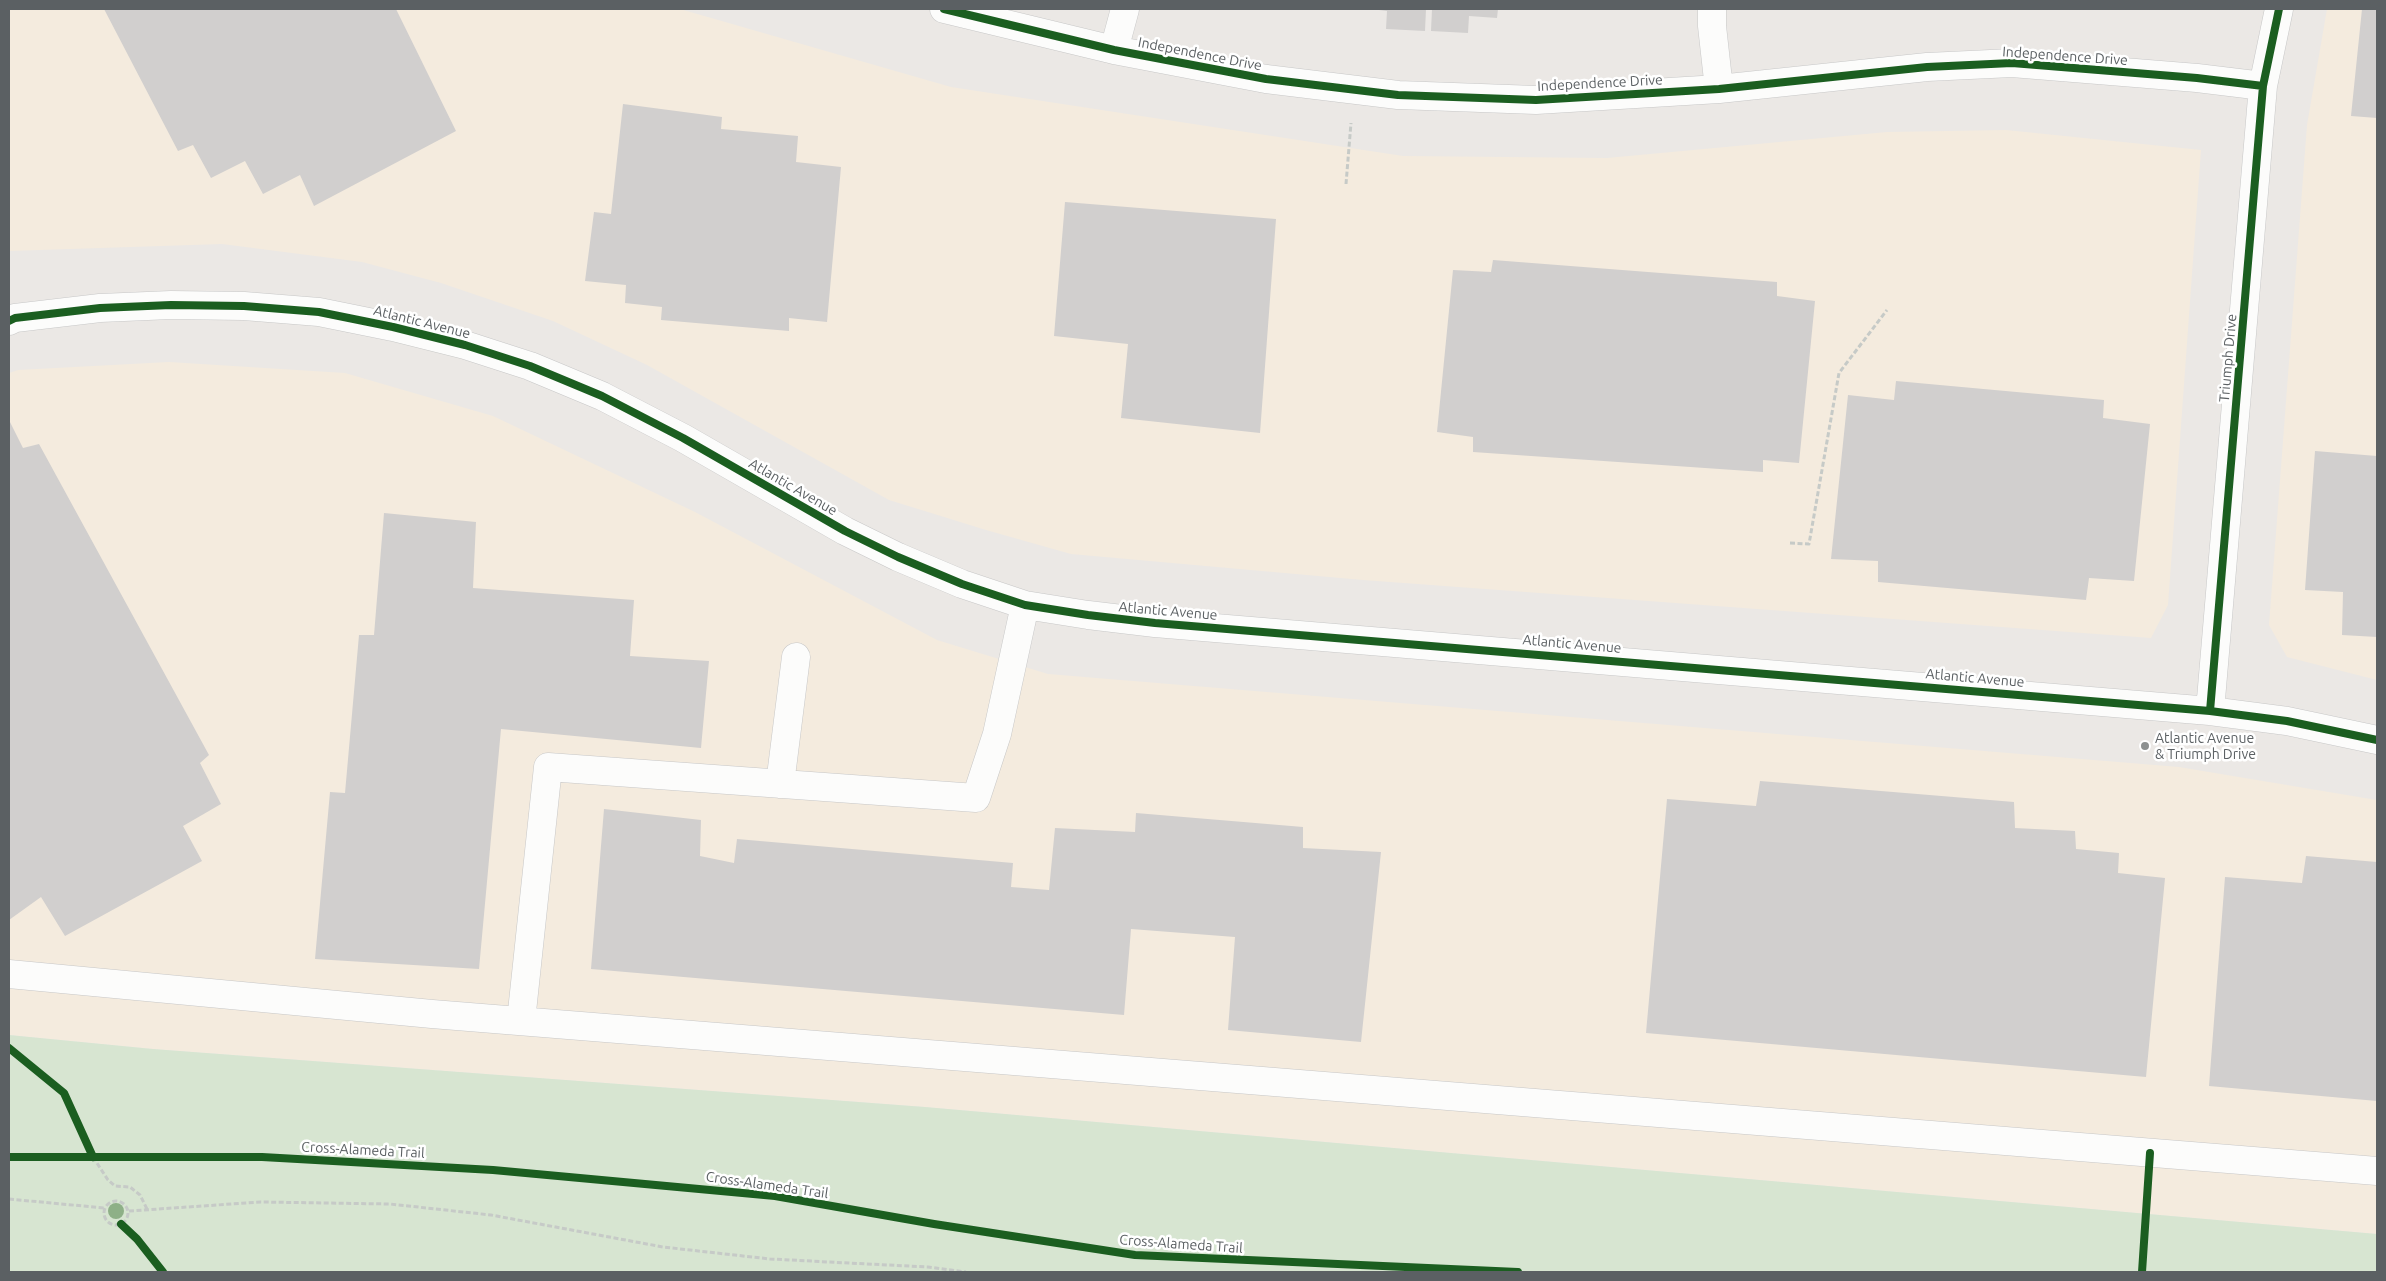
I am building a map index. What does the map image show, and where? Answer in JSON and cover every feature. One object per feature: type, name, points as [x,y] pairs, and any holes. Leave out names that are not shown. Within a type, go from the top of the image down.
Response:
[{"type":"street","name":"Independence Drive","points":[[944,9],[1114,50],[1266,79],[1398,95],[1536,100],[1720,89],[1927,67],[2012,63],[2197,78],[2263,86]]},
{"type":"street","points":[[1114,50],[1124,9]]},
{"type":"street","points":[[1712,9],[1712,26],[1720,89]]},
{"type":"street","name":"Triumph Drive","points":[[2210,711],[2263,86],[2279,9]]},
{"type":"street","name":"Atlantic Avenue","points":[[11,318],[109,308],[172,305],[244,306],[319,312],[393,327],[465,345],[530,366],[602,396],[690,442],[845,531],[898,557],[962,584],[1025,605],[1088,616],[1155,623],[2210,711],[2287,721],[2377,740]]},
{"type":"street","points":[[521,1021],[548,767],[976,798],[997,734],[1025,605]]},
{"type":"street","points":[[780,784],[796,657]]},
{"type":"street","points":[[9,974],[521,1021],[2377,1171]]},
{"type":"path","points":[[1346,184],[1354,90]]},
{"type":"path","points":[[1790,543],[1809,544],[1839,373],[1887,310]]},
{"type":"path","points":[[89,1149],[108,1180],[115,1186],[130,1187],[140,1195],[147,1209]]},
{"type":"path","points":[[84,1157],[103,1157]]},
{"type":"path","points":[[9,1200],[104,1208]]},
{"type":"path","points":[[117,1200],[129,1210],[124,1227],[113,1225],[106,1220],[104,1208],[109,1202],[117,1200]]},
{"type":"path","points":[[129,1210],[262,1202],[390,1204],[491,1215],[663,1247],[770,1259],[928,1267],[966,1272]]},
{"type":"shaded area","points":[[9,9],[680,9],[951,87],[1403,156],[1607,158],[1887,132],[2006,130],[2201,150],[2168,605],[2151,638],[1363,580],[1071,554],[889,500],[647,365],[553,321],[441,283],[362,262],[222,244],[9,251]]},
{"type":"shaded area","points":[[2327,9],[2377,9],[2377,680],[2287,657],[2269,625],[2307,125]]},
{"type":"shaded area","points":[[169,362],[345,373],[493,416],[695,512],[937,640],[1048,674],[2179,767],[2377,800],[2377,1234],[925,1107],[153,1049],[9,1035],[9,373],[18,370]]},
{"type":"green space","points":[[9,1035],[153,1049],[925,1107],[2377,1234],[2377,1272],[9,1272]]},
{"type":"building","points":[[104,9],[396,9],[456,131],[314,206],[300,175],[263,194],[245,161],[211,178],[193,145],[178,151]]},
{"type":"building","points":[[1371,9],[1426,9],[1425,31],[1386,29],[1387,11]]},
{"type":"building","points":[[1432,9],[1498,9],[1497,18],[1469,16],[1468,33],[1431,31]]},
{"type":"building","points":[[2362,9],[2377,9],[2377,118],[2351,116]]},
{"type":"building","points":[[623,104],[722,117],[721,129],[798,136],[796,162],[841,167],[827,322],[789,318],[789,331],[661,320],[662,307],[625,303],[626,285],[585,281],[594,212],[611,214]]},
{"type":"building","points":[[1065,202],[1276,219],[1260,433],[1121,418],[1128,344],[1054,336]]},
{"type":"building","points":[[1493,260],[1777,282],[1777,296],[1815,301],[1799,463],[1763,460],[1763,472],[1473,452],[1473,437],[1437,432],[1453,270],[1491,272]]},
{"type":"building","points":[[1896,381],[2104,400],[2103,418],[2150,424],[2134,581],[2089,578],[2086,600],[1878,582],[1878,561],[1831,559],[1848,395],[1894,400]]},
{"type":"building","points":[[9,420],[23,448],[39,444],[209,755],[200,763],[221,804],[183,826],[202,861],[65,936],[41,897],[9,920]]},
{"type":"building","points":[[2315,451],[2377,456],[2377,637],[2342,635],[2343,592],[2305,590]]},
{"type":"building","points":[[384,513],[476,522],[473,588],[634,600],[630,656],[709,661],[701,748],[501,729],[479,969],[315,959],[330,792],[345,793],[359,635],[374,635]]},
{"type":"building","points":[[1760,781],[2014,802],[2015,828],[2075,831],[2076,849],[2119,853],[2118,873],[2165,878],[2146,1077],[1646,1033],[1667,799],[1756,806]]},
{"type":"building","points":[[604,809],[701,820],[700,856],[734,863],[737,839],[1013,863],[1011,887],[1049,890],[1055,828],[1135,832],[1136,813],[1303,827],[1303,848],[1381,852],[1361,1042],[1228,1030],[1235,937],[1131,929],[1124,1015],[591,969]]},
{"type":"building","points":[[2306,856],[2377,862],[2377,1101],[2209,1086],[2225,877],[2302,883]]},
{"type":"cycle path","points":[[944,9],[1114,50],[1266,79],[1398,95],[1536,100],[1719,89],[1927,67],[2012,63],[2197,78],[2263,86]]},
{"type":"cycle path","points":[[2210,711],[2263,86],[2279,9]]},
{"type":"cycle path","points":[[9,321],[15,318],[100,308],[171,305],[244,306],[319,312],[393,327],[465,345],[530,366],[602,396],[683,438],[845,531],[898,557],[962,584],[1025,605],[1155,623],[2210,711],[2287,721],[2377,740]]},
{"type":"cycle path","points":[[9,1048],[64,1093],[93,1157]]},
{"type":"cycle path","points":[[2142,1272],[2150,1153]]},
{"type":"cycle path","name":"Cross-Alameda Trail","points":[[9,1157],[262,1157],[493,1170],[775,1196],[934,1224],[1135,1255],[1518,1272]]},
{"type":"cycle path","points":[[121,1224],[137,1239],[163,1272]]},
{"type":"place","name":"Atlantic Avenue & Triumph Drive","points":[[2145,746]]}]
